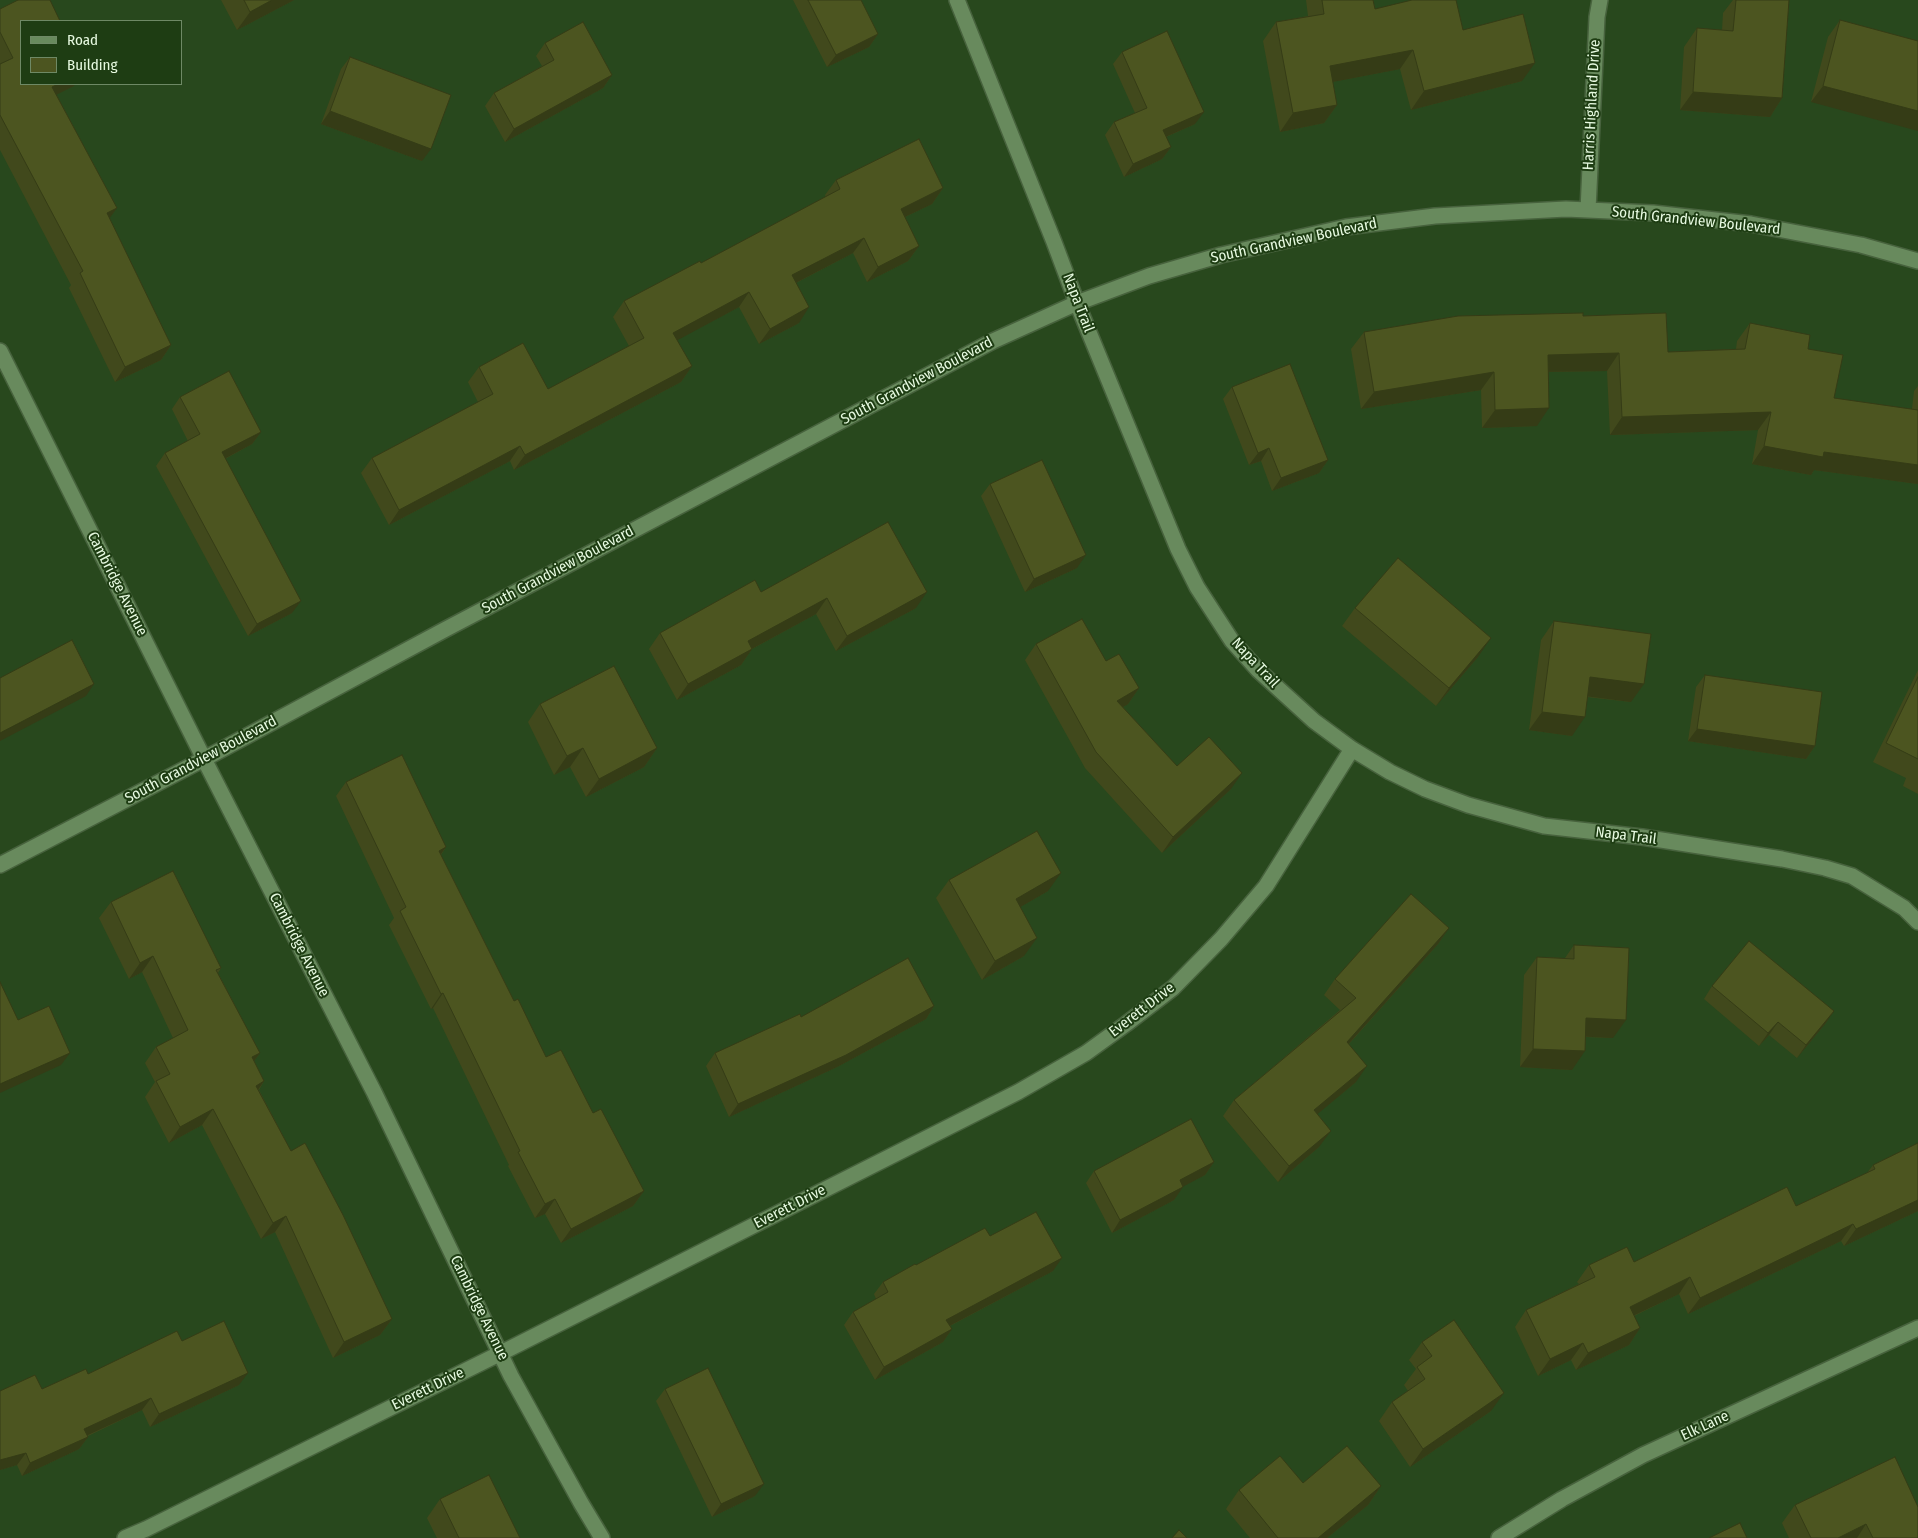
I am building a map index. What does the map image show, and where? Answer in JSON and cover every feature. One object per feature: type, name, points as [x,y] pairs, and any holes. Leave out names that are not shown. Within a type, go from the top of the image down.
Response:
[{"type":"street","name":"Napa Trail","points":[[957,0],[1178,550],[1197,587],[1232,641],[1258,670],[1314,721],[1352,749],[1390,772],[1425,789],[1468,805],[1544,826],[1688,844],[1782,859],[1834,870],[1852,876],[1904,908],[1918,922]]},
{"type":"street","name":"Harris Highland Drive","points":[[1588,210],[1597,17],[1600,0]]},
{"type":"street","name":"South Grandview Boulevard","points":[[0,865],[993,341],[1077,302],[1149,276],[1221,255],[1346,228],[1435,216],[1566,209],[1653,213],[1751,224],[1861,245],[1918,261]]},
{"type":"street","name":"Cambridge Avenue","points":[[0,351],[204,759],[374,1092],[511,1376],[602,1538]]},
{"type":"street","name":"Everett Drive","points":[[125,1538],[146,1530],[501,1353],[1018,1092],[1086,1053],[1172,988],[1221,939],[1259,893],[1352,749]]},
{"type":"street","name":"Elk Lane","points":[[1499,1538],[1562,1499],[1642,1455],[1918,1328]]},
{"type":"building","points":[[18,0],[50,0],[60,20],[20,20],[20,85],[56,85],[52,87],[117,208],[107,213],[171,345],[125,367],[80,273],[83,271],[0,115],[0,64],[13,58],[0,32],[0,9]]},
{"type":"building","points":[[244,0],[272,0],[250,12]]},
{"type":"building","points":[[808,0],[861,0],[878,34],[836,55]]},
{"type":"building","points":[[1322,0],[1373,0],[1375,9],[1412,0],[1456,0],[1463,30],[1523,14],[1535,63],[1424,91],[1413,50],[1330,66],[1337,105],[1293,113],[1276,22],[1324,14]]},
{"type":"building","points":[[1736,0],[1789,0],[1782,98],[1693,92],[1697,28],[1733,31]]},
{"type":"building","points":[[1840,20],[1918,41],[1918,111],[1823,86]]},
{"type":"building","points":[[583,22],[612,75],[514,129],[494,93],[554,60],[545,43]]},
{"type":"building","points":[[1167,31],[1204,112],[1163,130],[1171,147],[1133,164],[1114,122],[1147,108],[1122,52]]},
{"type":"building","points":[[350,57],[451,95],[431,149],[330,111]]},
{"type":"building","points":[[919,139],[943,188],[901,209],[919,246],[878,267],[864,238],[792,275],[809,307],[770,329],[749,292],[673,333],[692,366],[525,455],[520,446],[399,510],[372,458],[493,394],[479,367],[523,343],[548,389],[644,338],[624,301],[700,261],[701,263],[840,189],[836,180]]},
{"type":"building","points":[[1583,313],[1583,316],[1666,313],[1668,352],[1745,349],[1750,323],[1810,335],[1808,349],[1843,355],[1834,398],[1918,410],[1918,465],[1824,452],[1823,457],[1764,446],[1771,412],[1622,417],[1619,353],[1548,355],[1549,408],[1495,410],[1494,372],[1374,392],[1364,332],[1458,316]]},
{"type":"building","points":[[1290,364],[1328,460],[1281,478],[1269,448],[1258,453],[1232,387]]},
{"type":"building","points":[[229,371],[261,432],[222,452],[301,601],[257,624],[165,453],[200,434],[180,397]]},
{"type":"building","points":[[1042,460],[1086,555],[1034,579],[990,484]]},
{"type":"building","points":[[888,522],[927,592],[847,636],[827,598],[748,641],[752,649],[688,684],[660,633],[755,580],[761,592]]},
{"type":"building","points":[[1398,558],[1491,638],[1449,688],[1355,608]]},
{"type":"building","points":[[1082,619],[1106,661],[1119,654],[1139,688],[1117,701],[1177,766],[1209,737],[1242,773],[1173,837],[1096,752],[1036,644]]},
{"type":"building","points":[[1554,621],[1651,634],[1644,684],[1590,677],[1585,717],[1542,712]]},
{"type":"building","points":[[72,640],[94,684],[0,733],[0,678]]},
{"type":"building","points":[[614,666],[657,748],[599,779],[583,748],[567,756],[540,704]]},
{"type":"building","points":[[1705,675],[1822,692],[1815,746],[1697,729]]},
{"type":"building","points":[[1918,677],[1918,759],[1886,743]]},
{"type":"building","points":[[402,755],[446,847],[439,851],[514,1001],[518,999],[546,1057],[561,1050],[593,1113],[601,1109],[644,1191],[571,1229],[555,1199],[545,1204],[518,1152],[520,1151],[443,993],[441,994],[400,911],[406,907],[346,782]]},
{"type":"building","points":[[1037,831],[1061,873],[1016,899],[1037,938],[995,961],[949,880]]},
{"type":"building","points":[[173,871],[221,968],[216,970],[260,1053],[252,1057],[264,1081],[256,1086],[291,1151],[305,1143],[343,1215],[392,1319],[344,1342],[286,1216],[273,1223],[213,1109],[180,1127],[156,1081],[170,1074],[156,1047],[188,1030],[153,956],[140,963],[111,902]]},
{"type":"building","points":[[1411,894],[1449,928],[1347,1042],[1367,1066],[1314,1110],[1331,1131],[1289,1166],[1234,1100],[1356,998],[1335,979]]},
{"type":"building","points":[[1749,941],[1834,1011],[1806,1045],[1778,1022],[1768,1033],[1712,986]]},
{"type":"building","points":[[1574,945],[1629,948],[1626,1020],[1586,1018],[1585,1051],[1533,1049],[1537,957],[1574,959]]},
{"type":"building","points":[[908,958],[934,1006],[846,1055],[738,1104],[715,1053],[800,1014],[801,1017]]},
{"type":"building","points":[[0,982],[18,1020],[49,1006],[70,1053],[0,1084]]},
{"type":"building","points":[[1191,1119],[1214,1162],[1180,1180],[1183,1187],[1120,1220],[1094,1171]]},
{"type":"building","points":[[1918,1143],[1918,1200],[1856,1229],[1853,1224],[1700,1298],[1690,1277],[1630,1307],[1640,1328],[1588,1353],[1583,1343],[1550,1359],[1526,1310],[1595,1277],[1589,1265],[1627,1247],[1634,1262],[1787,1187],[1796,1206],[1875,1169],[1873,1165]]},
{"type":"building","points":[[1036,1212],[1062,1258],[946,1320],[952,1329],[884,1367],[853,1312],[888,1292],[883,1282],[915,1264],[985,1228],[990,1236]]},
{"type":"building","points":[[1454,1320],[1504,1393],[1423,1449],[1392,1402],[1425,1379],[1417,1367],[1432,1356],[1422,1342]]},
{"type":"building","points":[[224,1321],[248,1373],[159,1414],[151,1398],[84,1429],[88,1437],[30,1463],[26,1453],[0,1460],[0,1391],[35,1375],[42,1389],[86,1369],[88,1374],[177,1331],[182,1341]]},
{"type":"building","points":[[708,1368],[764,1484],[721,1504],[665,1389]]},
{"type":"building","points":[[1347,1446],[1381,1486],[1318,1538],[1278,1538],[1239,1490],[1280,1456],[1303,1483]]},
{"type":"building","points":[[1895,1457],[1918,1507],[1918,1538],[1873,1538],[1866,1524],[1838,1538],[1811,1538],[1795,1505]]},
{"type":"building","points":[[489,1475],[520,1538],[459,1538],[440,1499]]},
{"type":"building","points":[[1740,1523],[1747,1538],[1709,1538]]},
{"type":"building","points":[[1179,1530],[1187,1538],[1172,1538]]}]
